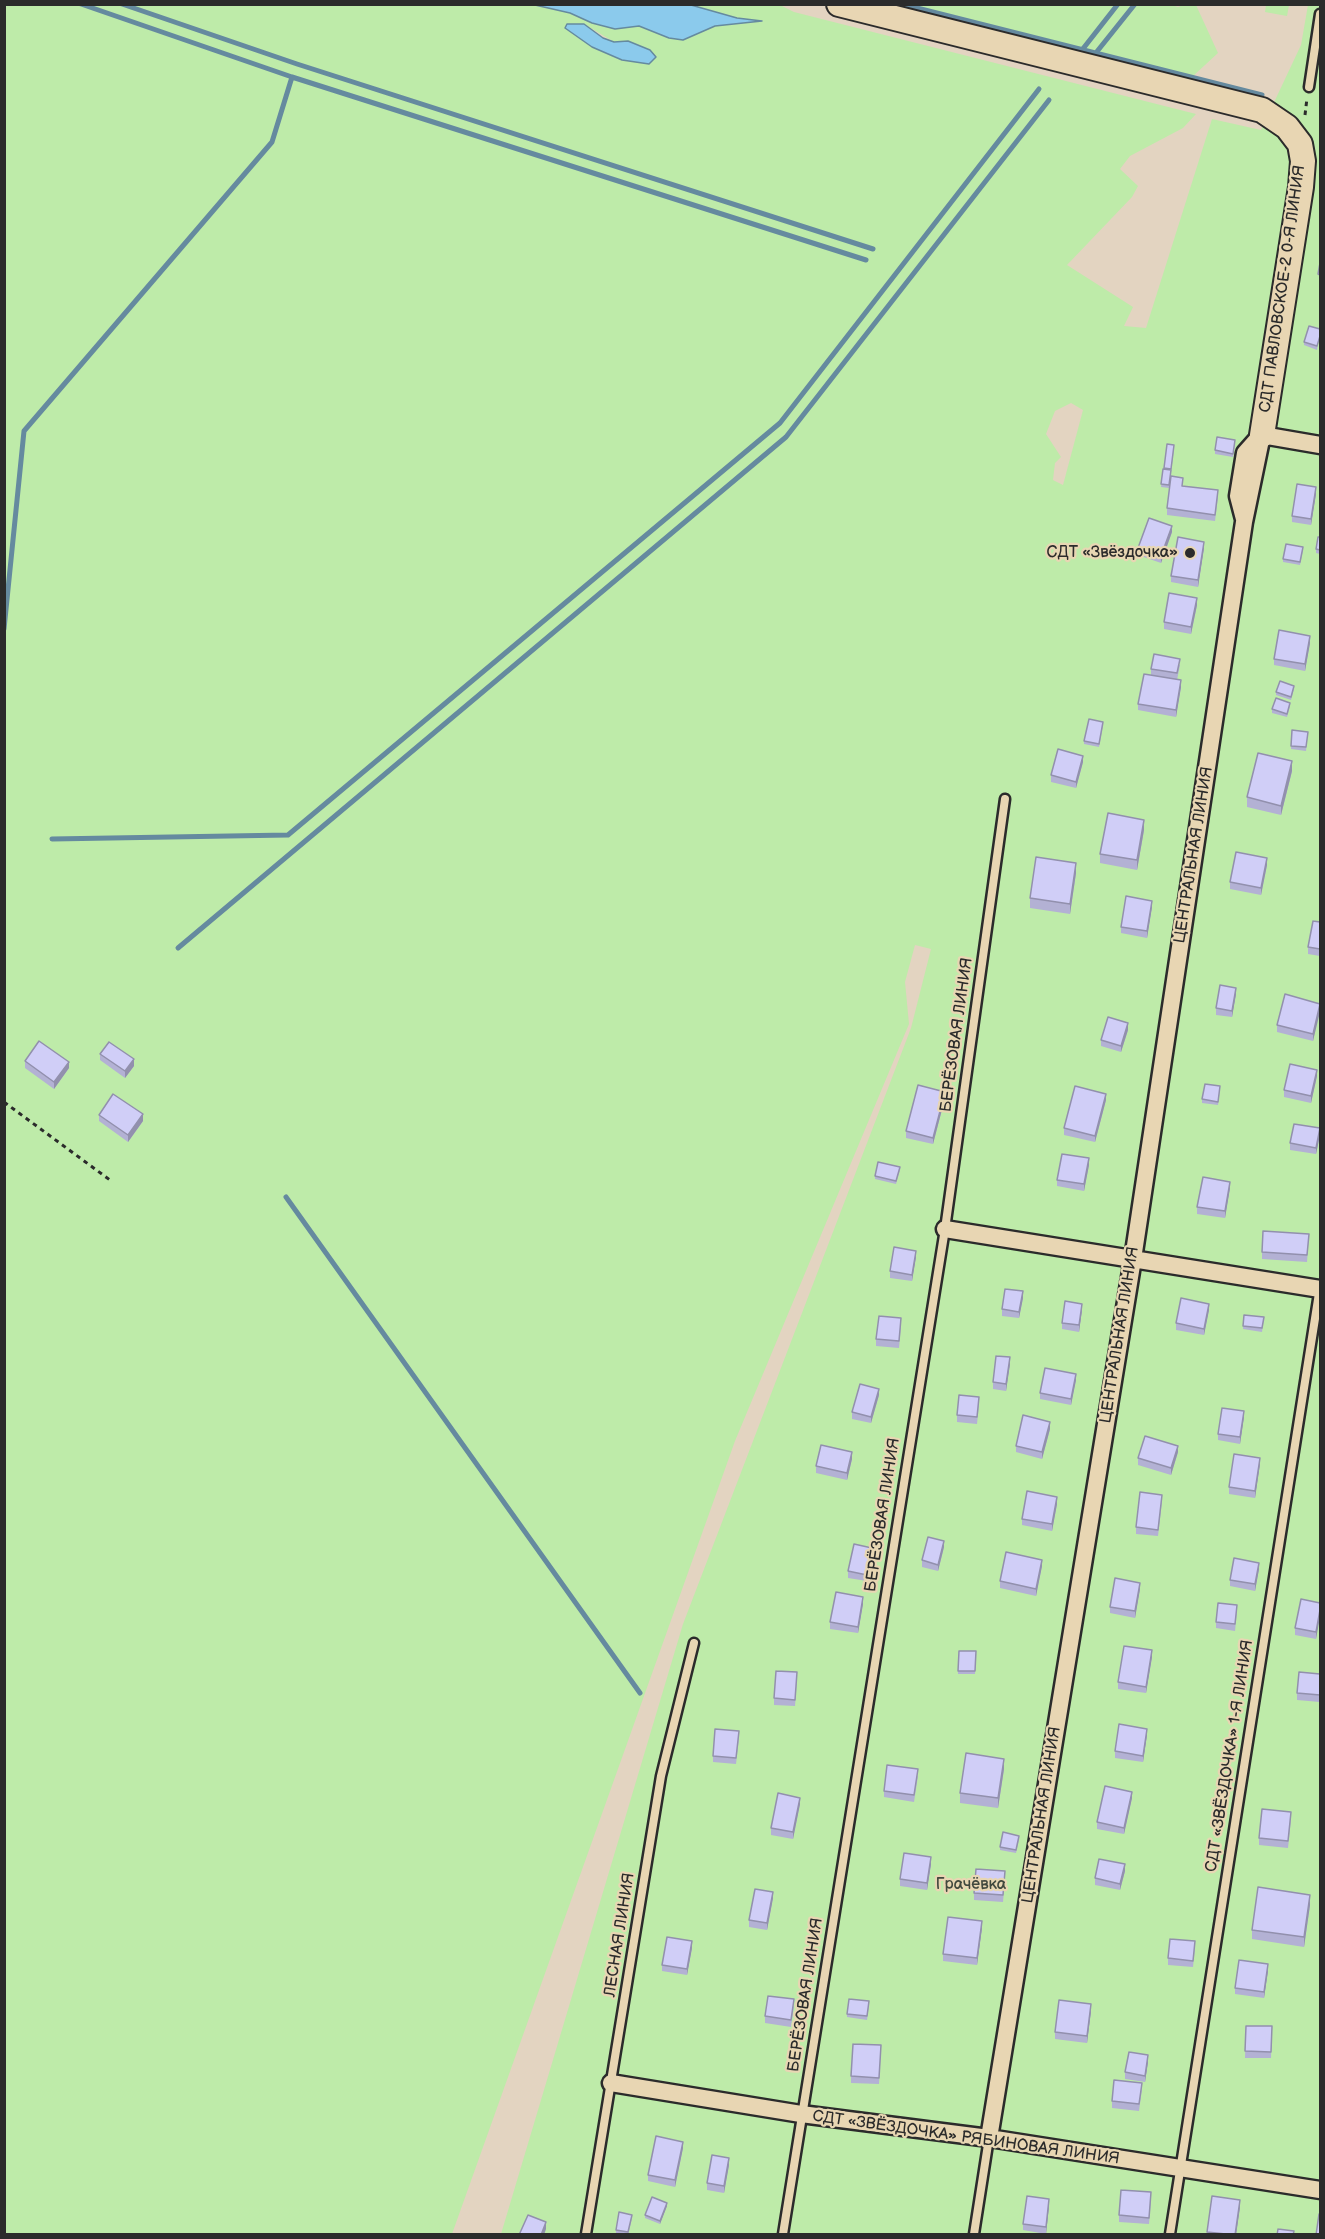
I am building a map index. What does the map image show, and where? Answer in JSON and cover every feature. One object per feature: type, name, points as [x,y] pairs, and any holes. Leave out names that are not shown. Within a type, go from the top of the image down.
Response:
[{"type":"street","name":"СДТ ПАВЛОВСКОЕ-2 0-Я ЛИНИЯ","points":[[839,4],[1262,110],[1287,127],[1300,144],[1303,161],[1301,187],[1262,435]]},
{"type":"street","points":[[1262,435],[1320,446]]},
{"type":"street","name":"ЦЕНТРАЛЬНАЯ ЛИНИЯ","points":[[989,2138],[1133,1259],[1244,522],[1262,435]]},
{"type":"street","points":[[945,1229],[1320,1286]]},
{"type":"street","name":"СДТ «ЗВЁЗДОЧКА» РЯБИНОВАЯ ЛИНИЯ","points":[[611,2083],[801,2114],[989,2138],[1320,2190]]},
{"type":"lane","points":[[1309,87],[1320,14]]},
{"type":"lane","name":"БЕРЁЗОВАЯ ЛИНИЯ","points":[[783,2235],[945,1229],[1005,799]]},
{"type":"lane","name":"СДТ «ЗВЁЗДОЧКА» 1-Я ЛИНИЯ","points":[[1170,2235],[1320,1286]]},
{"type":"lane","name":"ЛЕСНАЯ ЛИНИЯ","points":[[586,2235],[661,1776],[694,1643]]},
{"type":"lane","name":"ЦЕНТРАЛЬНАЯ ЛИНИЯ","points":[[974,2235],[989,2138]]},
{"type":"path","points":[[4,1102],[110,1180]]},
{"type":"green space","name":"Грачёвка","points":[[535,4],[570,13],[592,23],[615,29],[639,26],[669,38],[683,40],[715,26],[758,21],[737,18],[691,5],[780,5],[794,12],[1196,114],[1183,128],[1130,156],[1120,169],[1138,186],[1132,197],[1067,265],[1133,307],[1124,326],[1146,328],[1212,119],[1261,130],[1301,45],[1308,5],[1320,5],[1320,2234],[501,2234],[683,1624],[911,1028],[931,949],[915,945],[905,982],[909,1024],[735,1441],[452,2234],[5,2234],[5,5]],"holes":[[[584,24],[614,42],[628,41],[592,47]],[[1071,403],[1083,410],[1063,485],[1053,480],[1055,463],[1061,457],[1046,434],[1055,411]]]},
{"type":"green space","points":[[1169,4],[1178,7],[1196,5],[1218,53],[1192,77],[909,5]]},
{"type":"green space","points":[[1266,5],[1289,5],[1287,16],[1265,12]]},
{"type":"water","points":[[535,5],[691,5],[737,18],[762,21],[715,26],[683,40],[669,38],[639,26],[615,29],[592,23],[570,13]]},
{"type":"water","points":[[567,24],[584,24],[603,38],[614,42],[628,41],[650,50],[656,57],[649,64],[622,60],[592,47],[565,28]]},
{"type":"building","points":[[1309,326],[1320,329],[1317,346],[1304,342]]},
{"type":"building","points":[[1217,437],[1235,440],[1233,454],[1215,450]]},
{"type":"building","points":[[1167,444],[1174,445],[1171,469],[1164,468]]},
{"type":"building","points":[[1163,469],[1171,470],[1169,485],[1161,484]]},
{"type":"building","points":[[1171,476],[1183,478],[1182,486],[1218,490],[1215,515],[1167,508]]},
{"type":"building","points":[[1297,484],[1316,487],[1311,519],[1292,516]]},
{"type":"building","points":[[1149,518],[1172,526],[1161,556],[1138,548]]},
{"type":"building","points":[[1178,537],[1204,542],[1198,580],[1171,576]]},
{"type":"building","points":[[1318,537],[1320,537],[1320,550],[1316,549]]},
{"type":"building","points":[[1286,544],[1303,547],[1300,562],[1283,559]]},
{"type":"building","points":[[1169,593],[1197,598],[1191,627],[1164,622]]},
{"type":"building","points":[[1279,630],[1310,636],[1305,664],[1274,659]]},
{"type":"building","points":[[1154,654],[1180,659],[1177,673],[1151,669]]},
{"type":"building","points":[[1144,674],[1181,680],[1176,710],[1138,704]]},
{"type":"building","points":[[1280,681],[1294,686],[1291,697],[1276,692]]},
{"type":"building","points":[[1276,698],[1290,703],[1287,714],[1272,709]]},
{"type":"building","points":[[1089,719],[1103,722],[1099,744],[1084,741]]},
{"type":"building","points":[[1292,730],[1308,732],[1306,747],[1291,746]]},
{"type":"building","points":[[1058,749],[1083,756],[1076,782],[1051,775]]},
{"type":"building","points":[[1258,753],[1292,761],[1281,806],[1247,797]]},
{"type":"building","points":[[1108,813],[1144,820],[1137,860],[1100,854]]},
{"type":"building","points":[[1236,852],[1267,858],[1261,888],[1230,882]]},
{"type":"building","points":[[1036,857],[1076,863],[1070,904],[1030,898]]},
{"type":"building","points":[[1126,896],[1152,901],[1147,931],[1121,927]]},
{"type":"building","points":[[1313,921],[1320,922],[1320,949],[1308,947]]},
{"type":"building","points":[[1220,985],[1236,988],[1232,1011],[1216,1008]]},
{"type":"building","points":[[1285,994],[1320,1004],[1313,1034],[1277,1025]]},
{"type":"building","points":[[1108,1017],[1128,1023],[1121,1046],[1101,1040]]},
{"type":"building","points":[[39,1041],[69,1062],[54,1082],[25,1061]]},
{"type":"building","points":[[109,1042],[134,1059],[125,1071],[100,1054]]},
{"type":"building","points":[[1290,1064],[1317,1070],[1311,1096],[1284,1090]]},
{"type":"building","points":[[1205,1084],[1220,1086],[1218,1102],[1202,1099]]},
{"type":"building","points":[[918,1085],[945,1092],[933,1138],[906,1131]]},
{"type":"building","points":[[1075,1086],[1106,1094],[1095,1136],[1064,1128]]},
{"type":"building","points":[[113,1094],[143,1114],[128,1135],[99,1115]]},
{"type":"building","points":[[1294,1124],[1320,1128],[1316,1148],[1290,1143]]},
{"type":"building","points":[[1062,1154],[1089,1158],[1084,1184],[1057,1180]]},
{"type":"building","points":[[878,1162],[900,1167],[896,1181],[875,1176]]},
{"type":"building","points":[[1203,1177],[1230,1182],[1225,1211],[1197,1207]]},
{"type":"building","points":[[1263,1231],[1309,1234],[1307,1255],[1262,1252]]},
{"type":"building","points":[[894,1247],[916,1251],[912,1275],[890,1271]]},
{"type":"building","points":[[1005,1289],[1023,1291],[1019,1312],[1002,1309]]},
{"type":"building","points":[[1181,1298],[1209,1304],[1204,1329],[1176,1323]]},
{"type":"building","points":[[1065,1301],[1082,1304],[1079,1325],[1062,1323]]},
{"type":"building","points":[[1244,1315],[1264,1317],[1262,1328],[1243,1326]]},
{"type":"building","points":[[879,1316],[901,1318],[899,1341],[876,1339]]},
{"type":"building","points":[[996,1356],[1010,1357],[1006,1384],[993,1382]]},
{"type":"building","points":[[1045,1368],[1076,1374],[1071,1399],[1040,1393]]},
{"type":"building","points":[[860,1384],[879,1389],[871,1417],[852,1412]]},
{"type":"building","points":[[959,1395],[979,1397],[977,1417],[957,1415]]},
{"type":"building","points":[[1222,1408],[1244,1411],[1240,1437],[1218,1434]]},
{"type":"building","points":[[1023,1415],[1050,1422],[1042,1452],[1016,1446]]},
{"type":"building","points":[[1145,1436],[1178,1446],[1171,1468],[1138,1458]]},
{"type":"building","points":[[821,1445],[852,1452],[847,1473],[816,1466]]},
{"type":"building","points":[[1234,1454],[1260,1458],[1255,1491],[1229,1487]]},
{"type":"building","points":[[1027,1491],[1057,1497],[1052,1524],[1022,1519]]},
{"type":"building","points":[[1140,1492],[1162,1495],[1158,1530],[1136,1527]]},
{"type":"building","points":[[928,1537],[944,1541],[938,1565],[922,1560]]},
{"type":"building","points":[[854,1544],[872,1548],[867,1575],[848,1571]]},
{"type":"building","points":[[1006,1552],[1042,1560],[1036,1589],[1000,1581]]},
{"type":"building","points":[[1234,1558],[1259,1563],[1255,1584],[1230,1580]]},
{"type":"building","points":[[1115,1578],[1140,1583],[1135,1611],[1110,1607]]},
{"type":"building","points":[[836,1592],[863,1597],[858,1627],[830,1622]]},
{"type":"building","points":[[1301,1599],[1320,1603],[1316,1632],[1295,1628]]},
{"type":"building","points":[[1218,1603],[1237,1605],[1235,1624],[1216,1622]]},
{"type":"building","points":[[1124,1646],[1152,1650],[1146,1687],[1118,1682]]},
{"type":"building","points":[[959,1651],[976,1651],[975,1671],[958,1671]]},
{"type":"building","points":[[776,1671],[797,1672],[795,1700],[774,1698]]},
{"type":"building","points":[[1299,1672],[1320,1674],[1320,1695],[1297,1693]]},
{"type":"building","points":[[1119,1724],[1147,1729],[1143,1756],[1115,1751]]},
{"type":"building","points":[[715,1729],[739,1731],[736,1758],[713,1756]]},
{"type":"building","points":[[966,1753],[1004,1759],[998,1798],[960,1793]]},
{"type":"building","points":[[887,1765],[918,1769],[914,1795],[884,1791]]},
{"type":"building","points":[[1105,1786],[1132,1792],[1124,1828],[1097,1822]]},
{"type":"building","points":[[778,1793],[800,1798],[793,1832],[771,1828]]},
{"type":"building","points":[[1262,1809],[1291,1812],[1288,1841],[1259,1838]]},
{"type":"building","points":[[1003,1832],[1019,1836],[1016,1850],[1000,1847]]},
{"type":"building","points":[[904,1853],[931,1857],[927,1883],[900,1879]]},
{"type":"building","points":[[1099,1859],[1125,1864],[1120,1884],[1095,1878]]},
{"type":"building","points":[[976,1869],[1005,1871],[1003,1895],[974,1893]]},
{"type":"building","points":[[1258,1887],[1310,1895],[1304,1937],[1252,1930]]},
{"type":"building","points":[[755,1889],[773,1892],[767,1923],[749,1920]]},
{"type":"building","points":[[948,1917],[982,1921],[977,1958],[943,1954]]},
{"type":"building","points":[[667,1937],[692,1941],[687,1969],[662,1965]]},
{"type":"building","points":[[1170,1939],[1195,1941],[1193,1961],[1168,1958]]},
{"type":"building","points":[[1239,1960],[1268,1964],[1264,1992],[1235,1988]]},
{"type":"building","points":[[768,1996],[794,1999],[791,2020],[765,2016]]},
{"type":"building","points":[[849,1999],[869,2001],[867,2016],[847,2014]]},
{"type":"building","points":[[1059,2000],[1091,2004],[1087,2036],[1055,2032]]},
{"type":"building","points":[[1246,2026],[1272,2026],[1271,2052],[1245,2051]]},
{"type":"building","points":[[853,2044],[881,2045],[879,2078],[851,2076]]},
{"type":"building","points":[[1129,2052],[1148,2055],[1145,2076],[1125,2072]]},
{"type":"building","points":[[1114,2080],[1142,2083],[1139,2104],[1112,2101]]},
{"type":"building","points":[[656,2136],[683,2142],[675,2180],[648,2175]]},
{"type":"building","points":[[712,2155],[729,2158],[724,2186],[707,2183]]},
{"type":"building","points":[[1121,2190],[1151,2192],[1149,2218],[1119,2215]]},
{"type":"building","points":[[1027,2196],[1049,2199],[1046,2227],[1023,2224]]},
{"type":"building","points":[[1212,2196],[1240,2200],[1235,2235],[1207,2232]]},
{"type":"building","points":[[652,2197],[667,2203],[660,2221],[645,2215]]},
{"type":"building","points":[[619,2212],[632,2215],[628,2232],[616,2230]]},
{"type":"building","points":[[1319,2214],[1320,2235],[1316,2235]]},
{"type":"building","points":[[528,2215],[546,2222],[541,2235],[519,2235]]},
{"type":"building","points":[[1278,2229],[1294,2231],[1293,2235],[1277,2235]]},
{"type":"waterway","points":[[81,4],[292,77],[866,260]]},
{"type":"waterway","points":[[122,4],[297,64],[873,249]]},
{"type":"waterway","points":[[901,4],[1262,95]]},
{"type":"waterway","points":[[1082,50],[1118,4]]},
{"type":"waterway","points":[[1095,54],[1135,4]]},
{"type":"waterway","points":[[4,629],[24,431],[272,142],[292,77]]},
{"type":"waterway","points":[[52,839],[288,835],[780,423],[1039,89]]},
{"type":"waterway","points":[[178,948],[786,437],[1049,100]]},
{"type":"waterway","points":[[286,1197],[640,1693]]},
{"type":"place","name":"СДТ «Звёздочка»","points":[[1190,553]]}]
